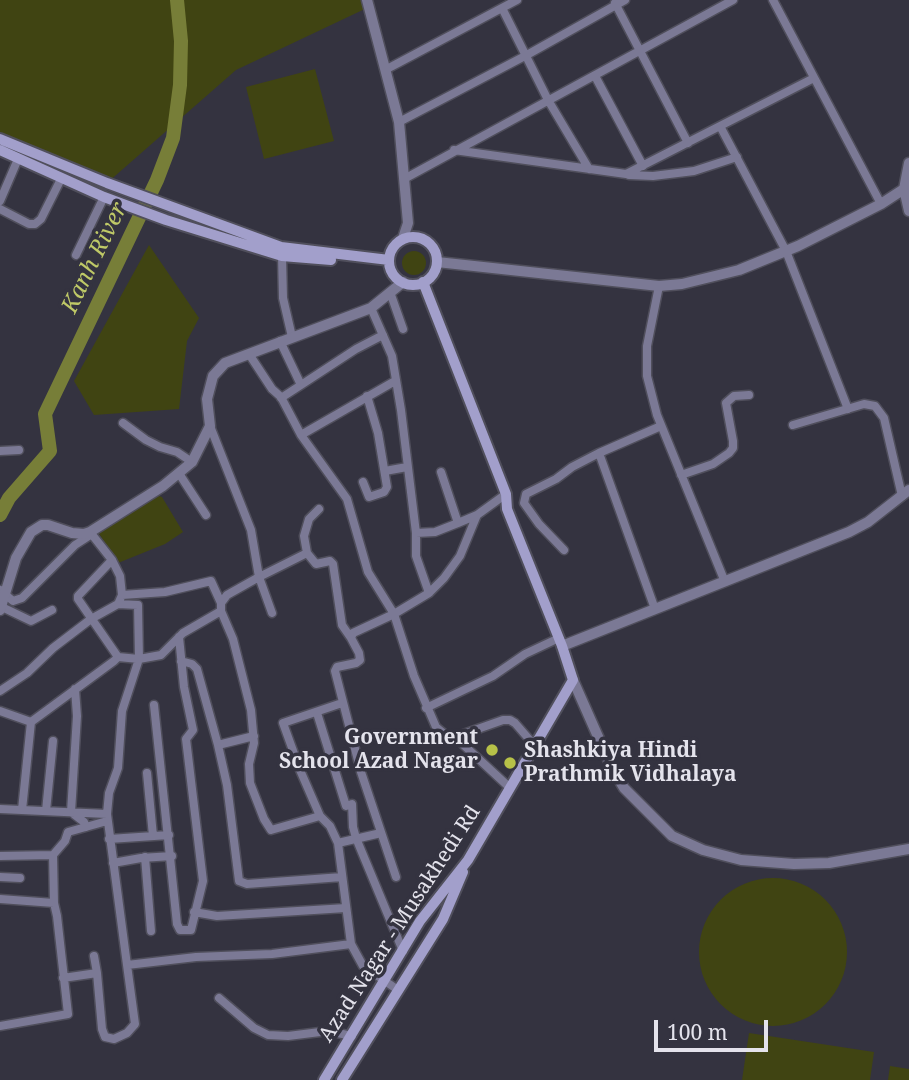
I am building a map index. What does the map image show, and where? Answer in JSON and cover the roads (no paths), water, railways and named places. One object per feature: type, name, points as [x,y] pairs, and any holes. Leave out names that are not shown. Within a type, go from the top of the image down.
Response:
[{"type":"main road","points":[[0,139],[22,150],[281,247],[389,263]]},
{"type":"main road","points":[[0,150],[104,197],[166,220],[282,256],[389,263]]},
{"type":"main road","points":[[414,236],[425,239],[435,251],[437,262],[434,273],[423,282],[412,285],[394,276],[389,263],[394,245],[403,238],[414,236]]},
{"type":"main road","points":[[423,282],[506,494],[507,509],[561,642],[573,680]]},
{"type":"main road","name":"Azad Nagar - Musakhedi Rd","points":[[324,1080],[420,921],[468,860],[573,680]]},
{"type":"main road","points":[[342,1080],[443,919],[468,860]]},
{"type":"street","points":[[367,0],[400,122],[408,223],[403,238]]},
{"type":"street","points":[[385,69],[517,0]]},
{"type":"street","points":[[400,122],[525,56],[615,2],[625,0]]},
{"type":"street","points":[[404,179],[733,0]]},
{"type":"street","points":[[774,0],[881,204]]},
{"type":"street","points":[[615,2],[688,143]]},
{"type":"street","points":[[502,8],[548,100],[590,169]]},
{"type":"street","points":[[595,76],[643,166]]},
{"type":"street","points":[[626,174],[814,78]]},
{"type":"street","points":[[720,126],[786,251],[848,409]]},
{"type":"street","points":[[454,150],[653,176],[694,171],[737,157]]},
{"type":"street","points":[[0,201],[18,159]]},
{"type":"street","points":[[909,163],[909,211]]},
{"type":"street","points":[[0,209],[29,224],[35,224],[41,219],[61,179]]},
{"type":"street","points":[[437,262],[659,286],[682,284],[727,273],[786,251],[881,204],[907,188]]},
{"type":"street","points":[[76,255],[104,197]]},
{"type":"street","points":[[282,256],[283,298],[292,337]]},
{"type":"street","points":[[272,614],[259,577],[251,530],[210,426],[207,399],[213,376],[225,363],[370,308],[402,282]]},
{"type":"street","points":[[659,286],[647,345],[648,376],[661,426],[725,582]]},
{"type":"street","points":[[390,292],[403,329]]},
{"type":"street","points":[[370,308],[392,356],[416,533],[416,556],[429,593]]},
{"type":"street","points":[[281,398],[356,349],[383,335]]},
{"type":"street","points":[[280,341],[301,385]]},
{"type":"street","points":[[249,354],[281,398],[301,435],[347,499],[368,572],[394,614],[426,708],[436,727],[447,736],[455,737],[510,720],[535,746]]},
{"type":"street","points":[[301,435],[395,380]]},
{"type":"street","points":[[681,475],[713,464],[729,453],[733,448],[733,441],[726,403],[734,396],[749,395]]},
{"type":"street","points":[[363,482],[369,497],[384,492],[387,487],[378,433],[367,396]]},
{"type":"street","points":[[426,708],[493,676],[525,654],[655,609],[849,532],[868,522],[906,493],[884,418],[871,404],[793,425]]},
{"type":"street","points":[[123,423],[146,440],[177,452],[192,462]]},
{"type":"street","points":[[3,592],[16,601],[26,595],[75,545],[180,475],[192,462],[210,426]]},
{"type":"street","points":[[564,550],[539,524],[524,503],[524,498],[530,491],[556,479],[572,467],[661,426]]},
{"type":"street","points":[[0,451],[19,450]]},
{"type":"street","points":[[599,453],[655,609]]},
{"type":"street","points":[[385,471],[407,467]]},
{"type":"street","points":[[441,472],[458,523]]},
{"type":"street","points":[[180,475],[206,515]]},
{"type":"street","points":[[416,533],[435,532],[477,515],[506,494]]},
{"type":"street","points":[[319,509],[309,519],[306,527],[304,536],[307,553],[316,564],[330,561],[333,564],[342,625],[359,653],[360,660],[356,663],[336,669],[342,703],[396,877]]},
{"type":"street","points":[[351,638],[356,630],[394,614],[429,593],[453,567],[477,515]]},
{"type":"street","points":[[52,610],[31,621],[0,608],[16,558],[36,528],[48,525],[72,533],[91,533]]},
{"type":"street","points":[[91,533],[112,559],[120,576],[122,595],[118,604]]},
{"type":"street","points":[[112,559],[78,596],[91,620],[118,657],[139,659],[161,655],[179,637],[221,607],[228,594],[307,553]]},
{"type":"street","points":[[122,595],[165,592],[211,581],[233,639],[251,710],[254,743],[249,764],[250,783],[268,828],[271,830],[320,816]]},
{"type":"street","points":[[0,691],[27,673],[53,648],[91,620],[118,604],[138,605],[139,659],[122,711],[118,768],[109,793],[107,818],[120,897],[135,1024],[127,1033],[114,1038],[109,1039],[103,1034],[94,957]]},
{"type":"street","points":[[154,705],[172,856],[177,924],[180,930],[191,930],[203,881],[186,738],[193,730],[185,695],[179,637]]},
{"type":"street","points":[[22,810],[31,722],[118,657]]},
{"type":"street","points":[[181,661],[192,664],[197,669],[218,745],[228,785],[239,881],[247,884],[342,877]]},
{"type":"street","points":[[573,680],[611,766],[624,788],[672,836],[703,850],[741,860],[794,864],[829,863],[909,849]]},
{"type":"street","points":[[71,812],[77,716],[75,689]]},
{"type":"street","points":[[342,703],[283,723],[306,786],[320,816],[330,825],[338,843],[351,944],[363,966],[398,990]]},
{"type":"street","points":[[0,710],[31,722]]},
{"type":"street","points":[[317,713],[346,806],[352,804],[356,838],[403,951]]},
{"type":"street","points":[[218,745],[254,736]]},
{"type":"street","points":[[455,737],[509,787]]},
{"type":"street","points":[[46,811],[53,741]]},
{"type":"street","points":[[147,773],[153,836]]},
{"type":"street","points":[[0,809],[71,812],[107,818]]},
{"type":"street","points":[[71,812],[84,822],[86,827]]},
{"type":"street","points":[[0,1026],[66,1016],[68,1012],[54,903],[53,855],[65,841],[68,832],[107,818]]},
{"type":"street","points":[[338,843],[381,834]]},
{"type":"street","points":[[109,839],[169,835]]},
{"type":"street","points":[[0,856],[53,855]]},
{"type":"street","points":[[113,863],[145,857],[172,856]]},
{"type":"street","points":[[145,857],[151,931]]},
{"type":"street","points":[[0,877],[20,878]]},
{"type":"street","points":[[0,899],[54,903]]},
{"type":"street","points":[[194,912],[217,916],[346,908]]},
{"type":"street","points":[[127,965],[197,957],[272,954],[351,944]]},
{"type":"street","points":[[63,978],[97,973]]},
{"type":"street","points":[[219,998],[254,1028],[268,1035],[288,1036],[328,1031],[352,1036]]},
{"type":"waterway","name":"Kanh River","points":[[0,515],[9,498],[50,451],[45,414],[157,180],[173,138],[180,85],[181,41],[177,0]]},
{"type":"place","name":"Government School Azad Nagar","points":[[492,750]]},
{"type":"place","name":"Shashkiya Hindi Prathmik Vidhalaya","points":[[510,763]]}]
